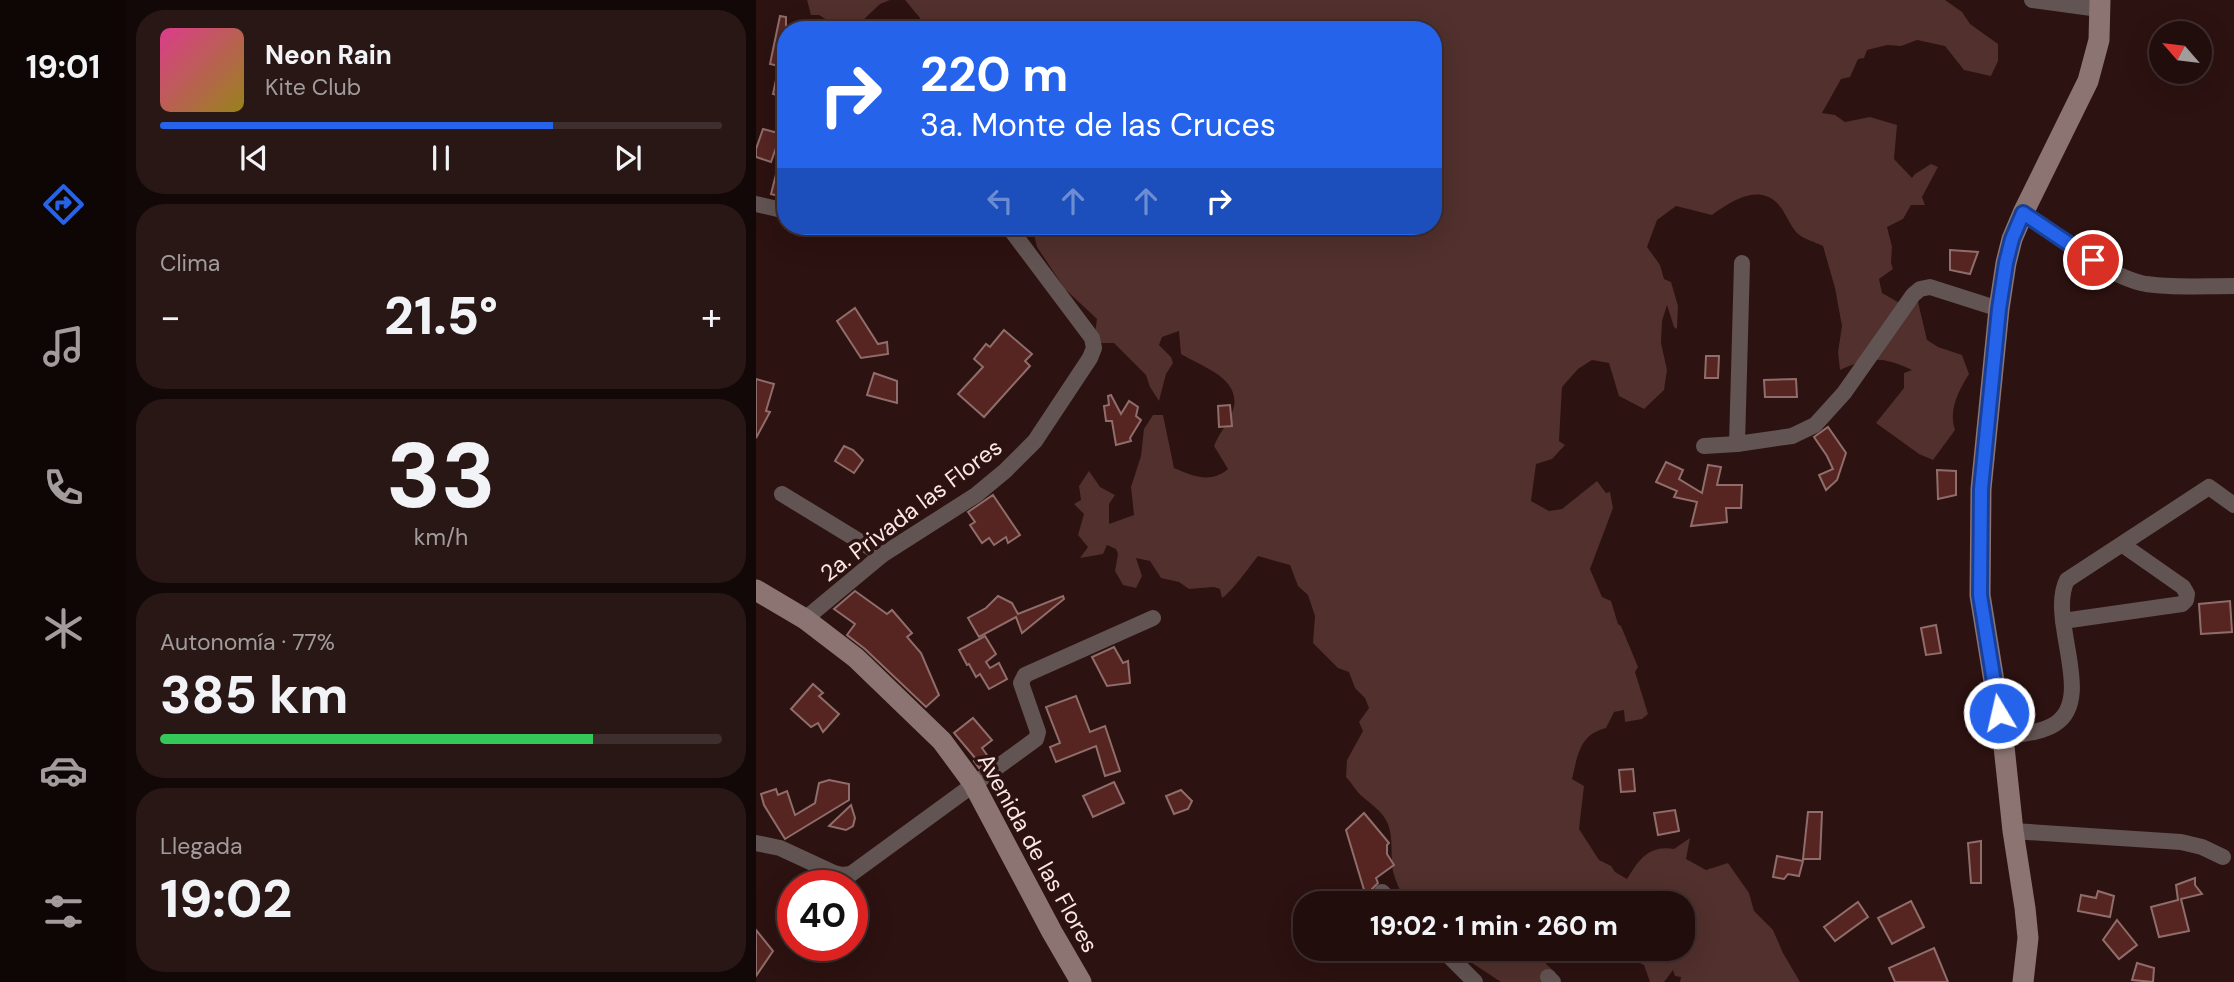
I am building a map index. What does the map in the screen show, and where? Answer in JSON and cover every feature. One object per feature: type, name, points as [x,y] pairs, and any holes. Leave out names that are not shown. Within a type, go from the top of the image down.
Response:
[{"type":"street","points":[[2023,982],[2028,938],[2003,737],[1980,595],[1981,489],[2006,263],[2023,213],[2088,81],[2099,40],[2100,4],[2032,0]]},
{"type":"street","points":[[756,204],[777,209]]},
{"type":"street","points":[[2023,213],[2093,260],[2124,277],[2145,284],[2233,286]]},
{"type":"street","name":"2a. Privada las Flores","points":[[805,619],[882,555],[976,495],[1005,471],[1035,442],[1090,358],[1094,348],[1092,338],[1015,235]]},
{"type":"street","points":[[1737,444],[1742,263]]},
{"type":"street","points":[[1704,446],[1791,436],[1815,425],[1844,393],[1913,295],[1920,289],[1930,287],[1999,309]]},
{"type":"street","points":[[2003,737],[2045,729],[2064,716],[2070,704],[2073,687],[2060,598],[2067,580],[2209,487],[2234,505]]},
{"type":"street","points":[[782,494],[882,555]]},
{"type":"street","points":[[2063,621],[2182,604],[2186,600],[2187,594],[2183,587],[2123,545]]},
{"type":"street","name":"Avenida de las Flores","points":[[756,590],[805,619],[856,658],[942,741],[974,783],[1081,982]]},
{"type":"street","points":[[756,843],[780,849],[834,873],[851,874],[1036,739],[1038,732],[1021,683],[1025,675],[1153,618]]},
{"type":"street","points":[[2013,831],[2181,842],[2202,847],[2223,857]]},
{"type":"street","points":[[1454,961],[1475,982]]},
{"type":"shaded area","points":[[807,0],[890,0],[880,4],[862,21],[829,21],[819,15],[811,15]]},
{"type":"shaded area","points":[[905,0],[1945,0],[1962,12],[1970,24],[1998,44],[1998,61],[1991,76],[1964,70],[1945,46],[1917,40],[1901,46],[1887,45],[1867,50],[1864,58],[1858,59],[1850,77],[1841,79],[1822,113],[1835,115],[1845,122],[1870,117],[1897,125],[1894,159],[1912,178],[1931,164],[1938,167],[1922,197],[1925,205],[1911,205],[1903,219],[1887,227],[1892,247],[1893,269],[1879,279],[1882,293],[1903,305],[1918,302],[1927,340],[1938,347],[1962,355],[1969,374],[1958,393],[1954,408],[1955,430],[1933,460],[1919,454],[1876,423],[1904,388],[1904,373],[1912,370],[1892,362],[1876,360],[1840,370],[1838,352],[1842,326],[1823,246],[1798,234],[1776,202],[1768,197],[1751,195],[1726,205],[1712,215],[1676,206],[1657,220],[1647,247],[1660,265],[1664,279],[1671,282],[1678,306],[1677,329],[1667,305],[1662,321],[1661,343],[1667,370],[1664,390],[1644,409],[1619,396],[1609,363],[1592,360],[1578,369],[1562,387],[1559,441],[1565,445],[1552,459],[1536,464],[1531,501],[1549,511],[1562,509],[1597,481],[1606,493],[1610,492],[1613,508],[1590,569],[1602,597],[1611,601],[1618,624],[1638,667],[1635,672],[1648,714],[1642,719],[1625,722],[1624,710],[1614,712],[1606,728],[1590,736],[1581,747],[1572,779],[1584,786],[1579,829],[1599,860],[1627,879],[1645,855],[1657,849],[1674,849],[1690,838],[1686,859],[1706,870],[1728,863],[1749,893],[1754,911],[1773,930],[1800,982],[1680,982],[1681,977],[1675,976],[1673,970],[1664,982],[1650,982],[1644,965],[1632,961],[1695,961],[1695,891],[1401,891],[1394,873],[1391,835],[1386,820],[1346,777],[1347,760],[1363,731],[1359,722],[1369,708],[1365,698],[1355,688],[1349,672],[1338,668],[1313,643],[1315,616],[1308,595],[1298,586],[1290,565],[1258,556],[1222,598],[1220,589],[1214,587],[1189,589],[1179,582],[1161,578],[1150,561],[1136,558],[1142,576],[1136,588],[1123,585],[1115,571],[1118,554],[1116,549],[1107,545],[1103,554],[1080,558],[1088,547],[1078,535],[1084,514],[1074,504],[1081,500],[1079,486],[1089,471],[1100,487],[1115,495],[1109,504],[1109,524],[1134,515],[1131,487],[1141,456],[1144,429],[1153,415],[1163,415],[1174,468],[1201,477],[1221,474],[1228,469],[1214,446],[1234,406],[1234,396],[1224,380],[1181,354],[1179,331],[1162,337],[1159,345],[1171,357],[1173,363],[1166,374],[1159,401],[1146,375],[1114,343],[1101,343],[1095,334],[1097,319],[1065,289],[1037,247],[1034,235],[1442,235],[1442,21],[921,21]]},
{"type":"shaded area","points":[[1469,961],[1546,961],[1555,972],[1557,982],[1501,982]]},
{"type":"building","points":[[777,30],[777,66],[770,64]]},
{"type":"building","points":[[777,75],[777,95],[773,94]]},
{"type":"building","points":[[763,129],[777,133],[777,145],[771,162],[756,157]]},
{"type":"building","points":[[777,171],[777,196],[771,194]]},
{"type":"building","points":[[1950,250],[1978,252],[1970,274],[1950,270]]},
{"type":"building","points":[[855,308],[878,344],[887,342],[888,354],[861,358],[837,321]]},
{"type":"building","points":[[1004,330],[1032,354],[1025,361],[1030,366],[984,417],[958,394],[983,367],[974,359],[986,344],[990,347]]},
{"type":"building","points":[[1706,356],[1719,356],[1718,378],[1705,378]]},
{"type":"building","points":[[874,373],[897,381],[897,403],[867,395]]},
{"type":"building","points":[[756,379],[774,384],[766,411],[770,412],[756,438]]},
{"type":"building","points":[[1796,379],[1797,397],[1765,397],[1764,380]]},
{"type":"building","points":[[1111,395],[1121,414],[1129,401],[1138,407],[1136,416],[1141,420],[1130,438],[1131,441],[1116,445],[1112,421],[1106,421],[1104,406],[1109,405],[1108,396]]},
{"type":"building","points":[[1230,405],[1232,426],[1219,427],[1218,406]]},
{"type":"building","points":[[1828,427],[1846,453],[1837,480],[1826,490],[1819,475],[1833,469],[1814,437]]},
{"type":"building","points":[[844,446],[853,450],[863,460],[854,473],[835,461]]},
{"type":"building","points":[[1666,462],[1683,470],[1679,479],[1702,493],[1708,465],[1721,467],[1717,485],[1742,485],[1741,508],[1726,508],[1727,522],[1691,526],[1697,502],[1674,497],[1677,491],[1656,482]]},
{"type":"building","points":[[1937,470],[1956,471],[1956,495],[1938,499]]},
{"type":"building","points":[[993,495],[1020,535],[1008,543],[1006,537],[994,545],[989,538],[982,543],[970,525],[975,522],[968,512]]},
{"type":"building","points":[[855,591],[887,614],[892,610],[912,633],[907,637],[921,653],[939,695],[926,707],[847,635],[855,624],[834,609]]},
{"type":"building","points":[[998,596],[1012,603],[1018,614],[1063,596],[1064,599],[1022,633],[1016,617],[979,637],[968,618],[986,608]]},
{"type":"building","points":[[2230,601],[2232,632],[2201,634],[2199,604]]},
{"type":"building","points":[[1936,625],[1941,653],[1926,655],[1921,628]]},
{"type":"building","points":[[985,636],[996,654],[986,662],[990,668],[999,663],[1007,679],[989,689],[980,674],[976,677],[959,650]]},
{"type":"building","points":[[1114,647],[1123,663],[1128,661],[1130,683],[1107,686],[1092,657]]},
{"type":"building","points":[[813,684],[823,693],[819,696],[839,714],[823,732],[818,723],[811,727],[791,709]]},
{"type":"building","points":[[1076,696],[1090,732],[1105,726],[1120,771],[1105,776],[1096,746],[1056,762],[1050,747],[1060,743],[1046,707]]},
{"type":"building","points":[[973,718],[992,740],[982,748],[990,759],[979,768],[974,761],[976,759],[954,733]]},
{"type":"building","points":[[1633,769],[1635,791],[1621,792],[1619,770]]},
{"type":"building","points":[[829,780],[849,784],[849,800],[785,839],[764,805],[761,794],[776,789],[778,795],[787,791],[795,815],[815,803],[819,783]]},
{"type":"building","points":[[1114,782],[1124,803],[1093,817],[1083,796]]},
{"type":"building","points":[[1181,790],[1192,801],[1188,809],[1174,814],[1166,796]]},
{"type":"building","points":[[851,805],[855,818],[853,826],[846,830],[829,826]]},
{"type":"building","points":[[1675,810],[1679,831],[1658,835],[1654,813]]},
{"type":"building","points":[[1808,812],[1822,812],[1820,859],[1803,859]]},
{"type":"building","points":[[1364,813],[1389,843],[1387,854],[1394,865],[1376,878],[1378,883],[1372,891],[1364,891],[1346,830]]},
{"type":"building","points":[[1981,841],[1981,883],[1971,883],[1968,843]]},
{"type":"building","points":[[1777,856],[1803,861],[1799,876],[1788,874],[1784,879],[1773,877]]},
{"type":"building","points":[[2195,878],[2195,885],[2202,894],[2181,899],[2189,931],[2159,937],[2151,907],[2178,900],[2176,885]]},
{"type":"building","points":[[2098,891],[2114,896],[2110,917],[2078,911],[2081,895],[2096,898]]},
{"type":"building","points":[[1911,901],[1924,927],[1892,944],[1878,918]]},
{"type":"building","points":[[1858,902],[1868,917],[1835,941],[1824,927]]},
{"type":"building","points":[[2117,920],[2137,945],[2119,959],[2103,940]]},
{"type":"building","points":[[756,930],[773,951],[756,976]]},
{"type":"building","points":[[1934,948],[1948,982],[1895,982],[1889,968]]},
{"type":"building","points":[[2137,963],[2154,968],[2153,982],[2132,980]]},
{"type":"route","points":[[1999,713],[1980,595],[1981,489],[2006,263],[2023,213],[2093,260]]}]
